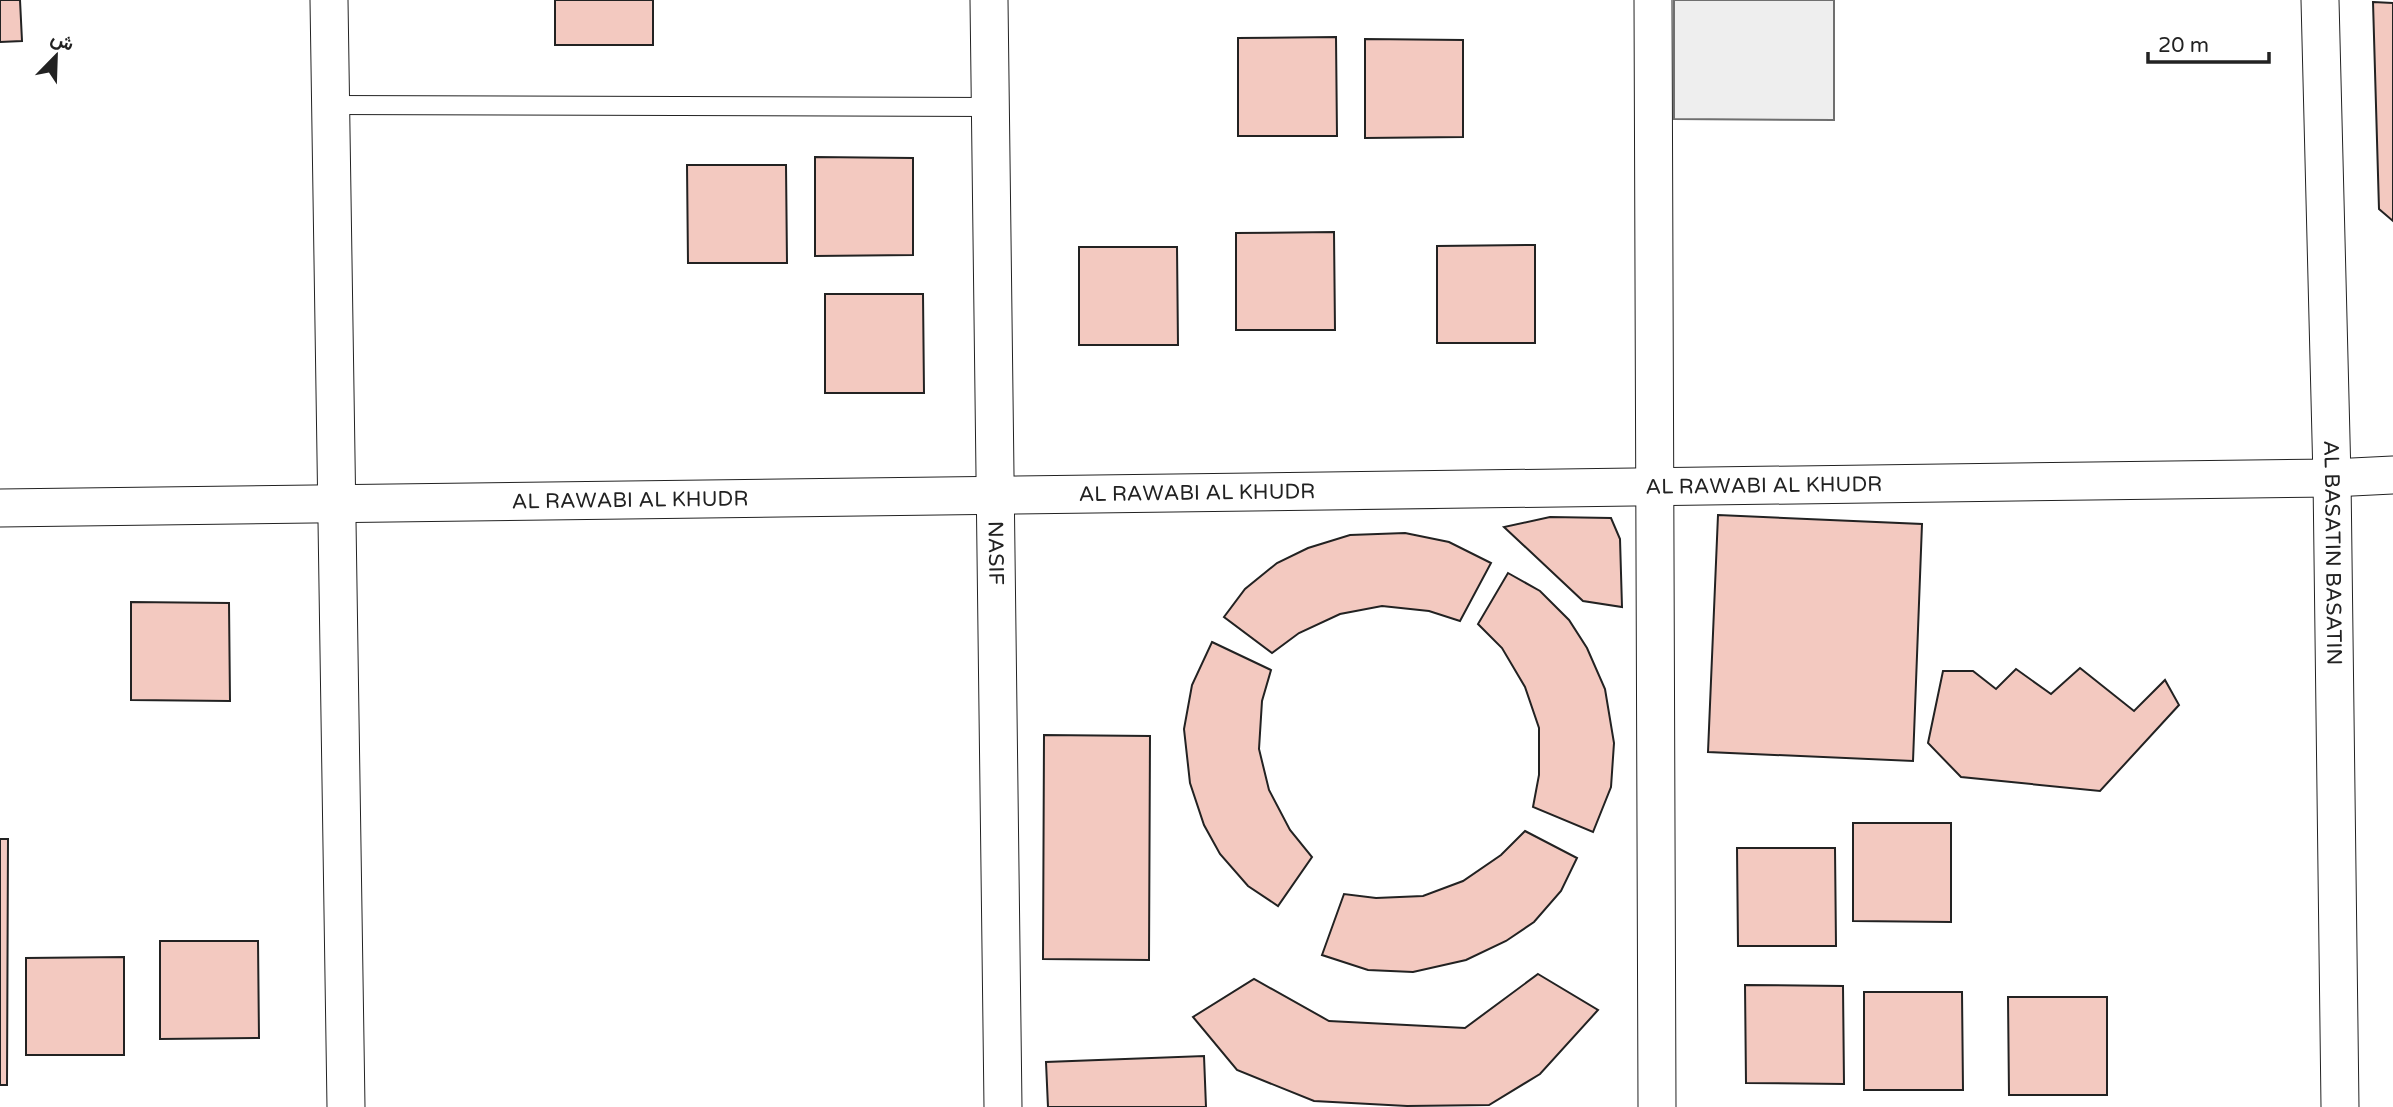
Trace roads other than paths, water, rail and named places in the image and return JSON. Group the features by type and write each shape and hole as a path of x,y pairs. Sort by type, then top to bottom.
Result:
{"street":[{"path":"329,0 346,1107"},
{"name":"NASIF","path":"989,0 1003,1107"},
{"path":"1653,0 1657,1107"},
{"name":"AL BASATIN BASATIN","path":"2320,0 2332,478 2340,1107"},
{"name":"AL RAWABI AL KHUDR","path":"0,508 2332,478 2393,475"}],"lane":[{"path":"331,105 990,107"}]}
